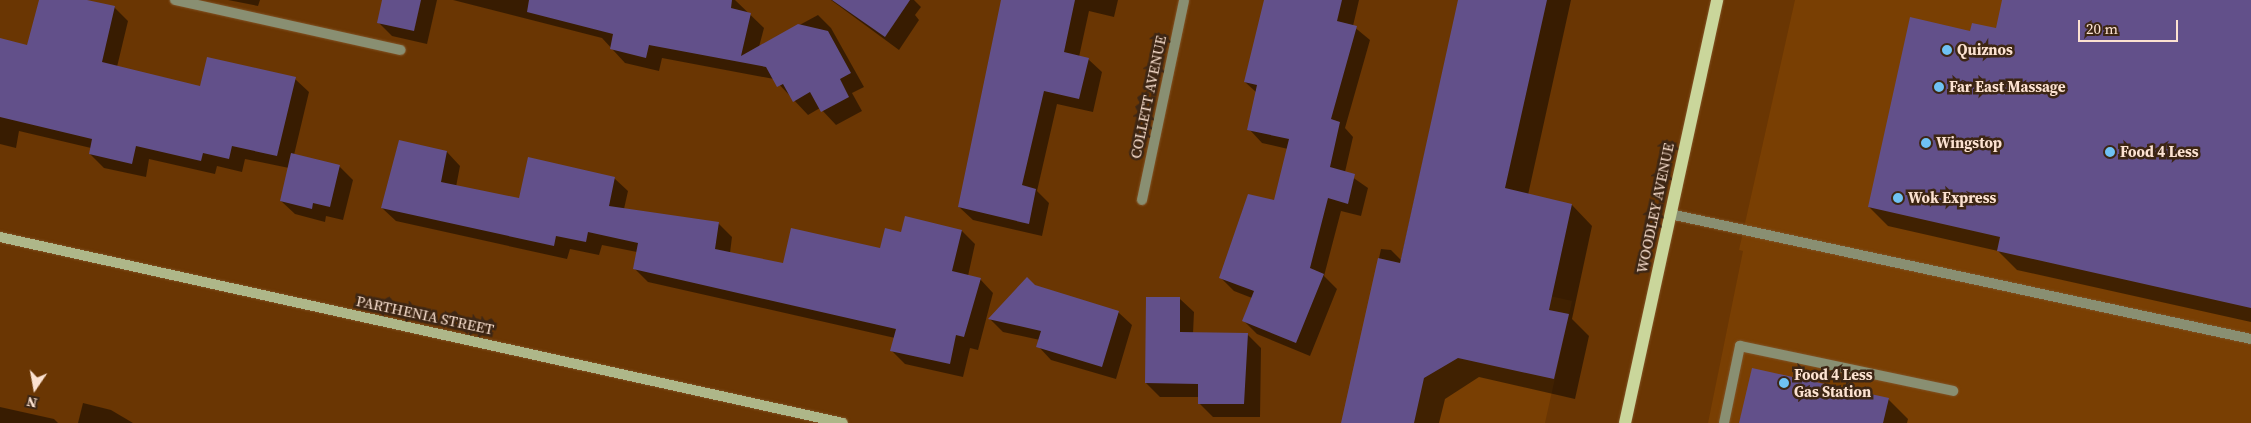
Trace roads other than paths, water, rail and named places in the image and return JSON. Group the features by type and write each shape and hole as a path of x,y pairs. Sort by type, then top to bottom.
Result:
{"main road":[{"name":"WOODLEY AVENUE","path":"1625,423 1718,0"},
{"name":"PARTHENIA STREET","path":"0,237 843,423"}],"street":[{"path":"175,0 401,50"},
{"name":"COLLETT AVENUE","path":"1142,200 1184,0"},
{"path":"1670,214 2251,339"},
{"path":"1724,423 1740,346 1953,391"}],"place":[{"name":"Quiznos","path":"1947,50"},
{"name":"Far East Massage","path":"1939,87"},
{"name":"Wingstop","path":"1926,143"},
{"name":"Food 4 Less","path":"2110,152"},
{"name":"Wok Express","path":"1898,198"},
{"name":"Food 4 Less Gas Station","path":"1784,383"}]}
